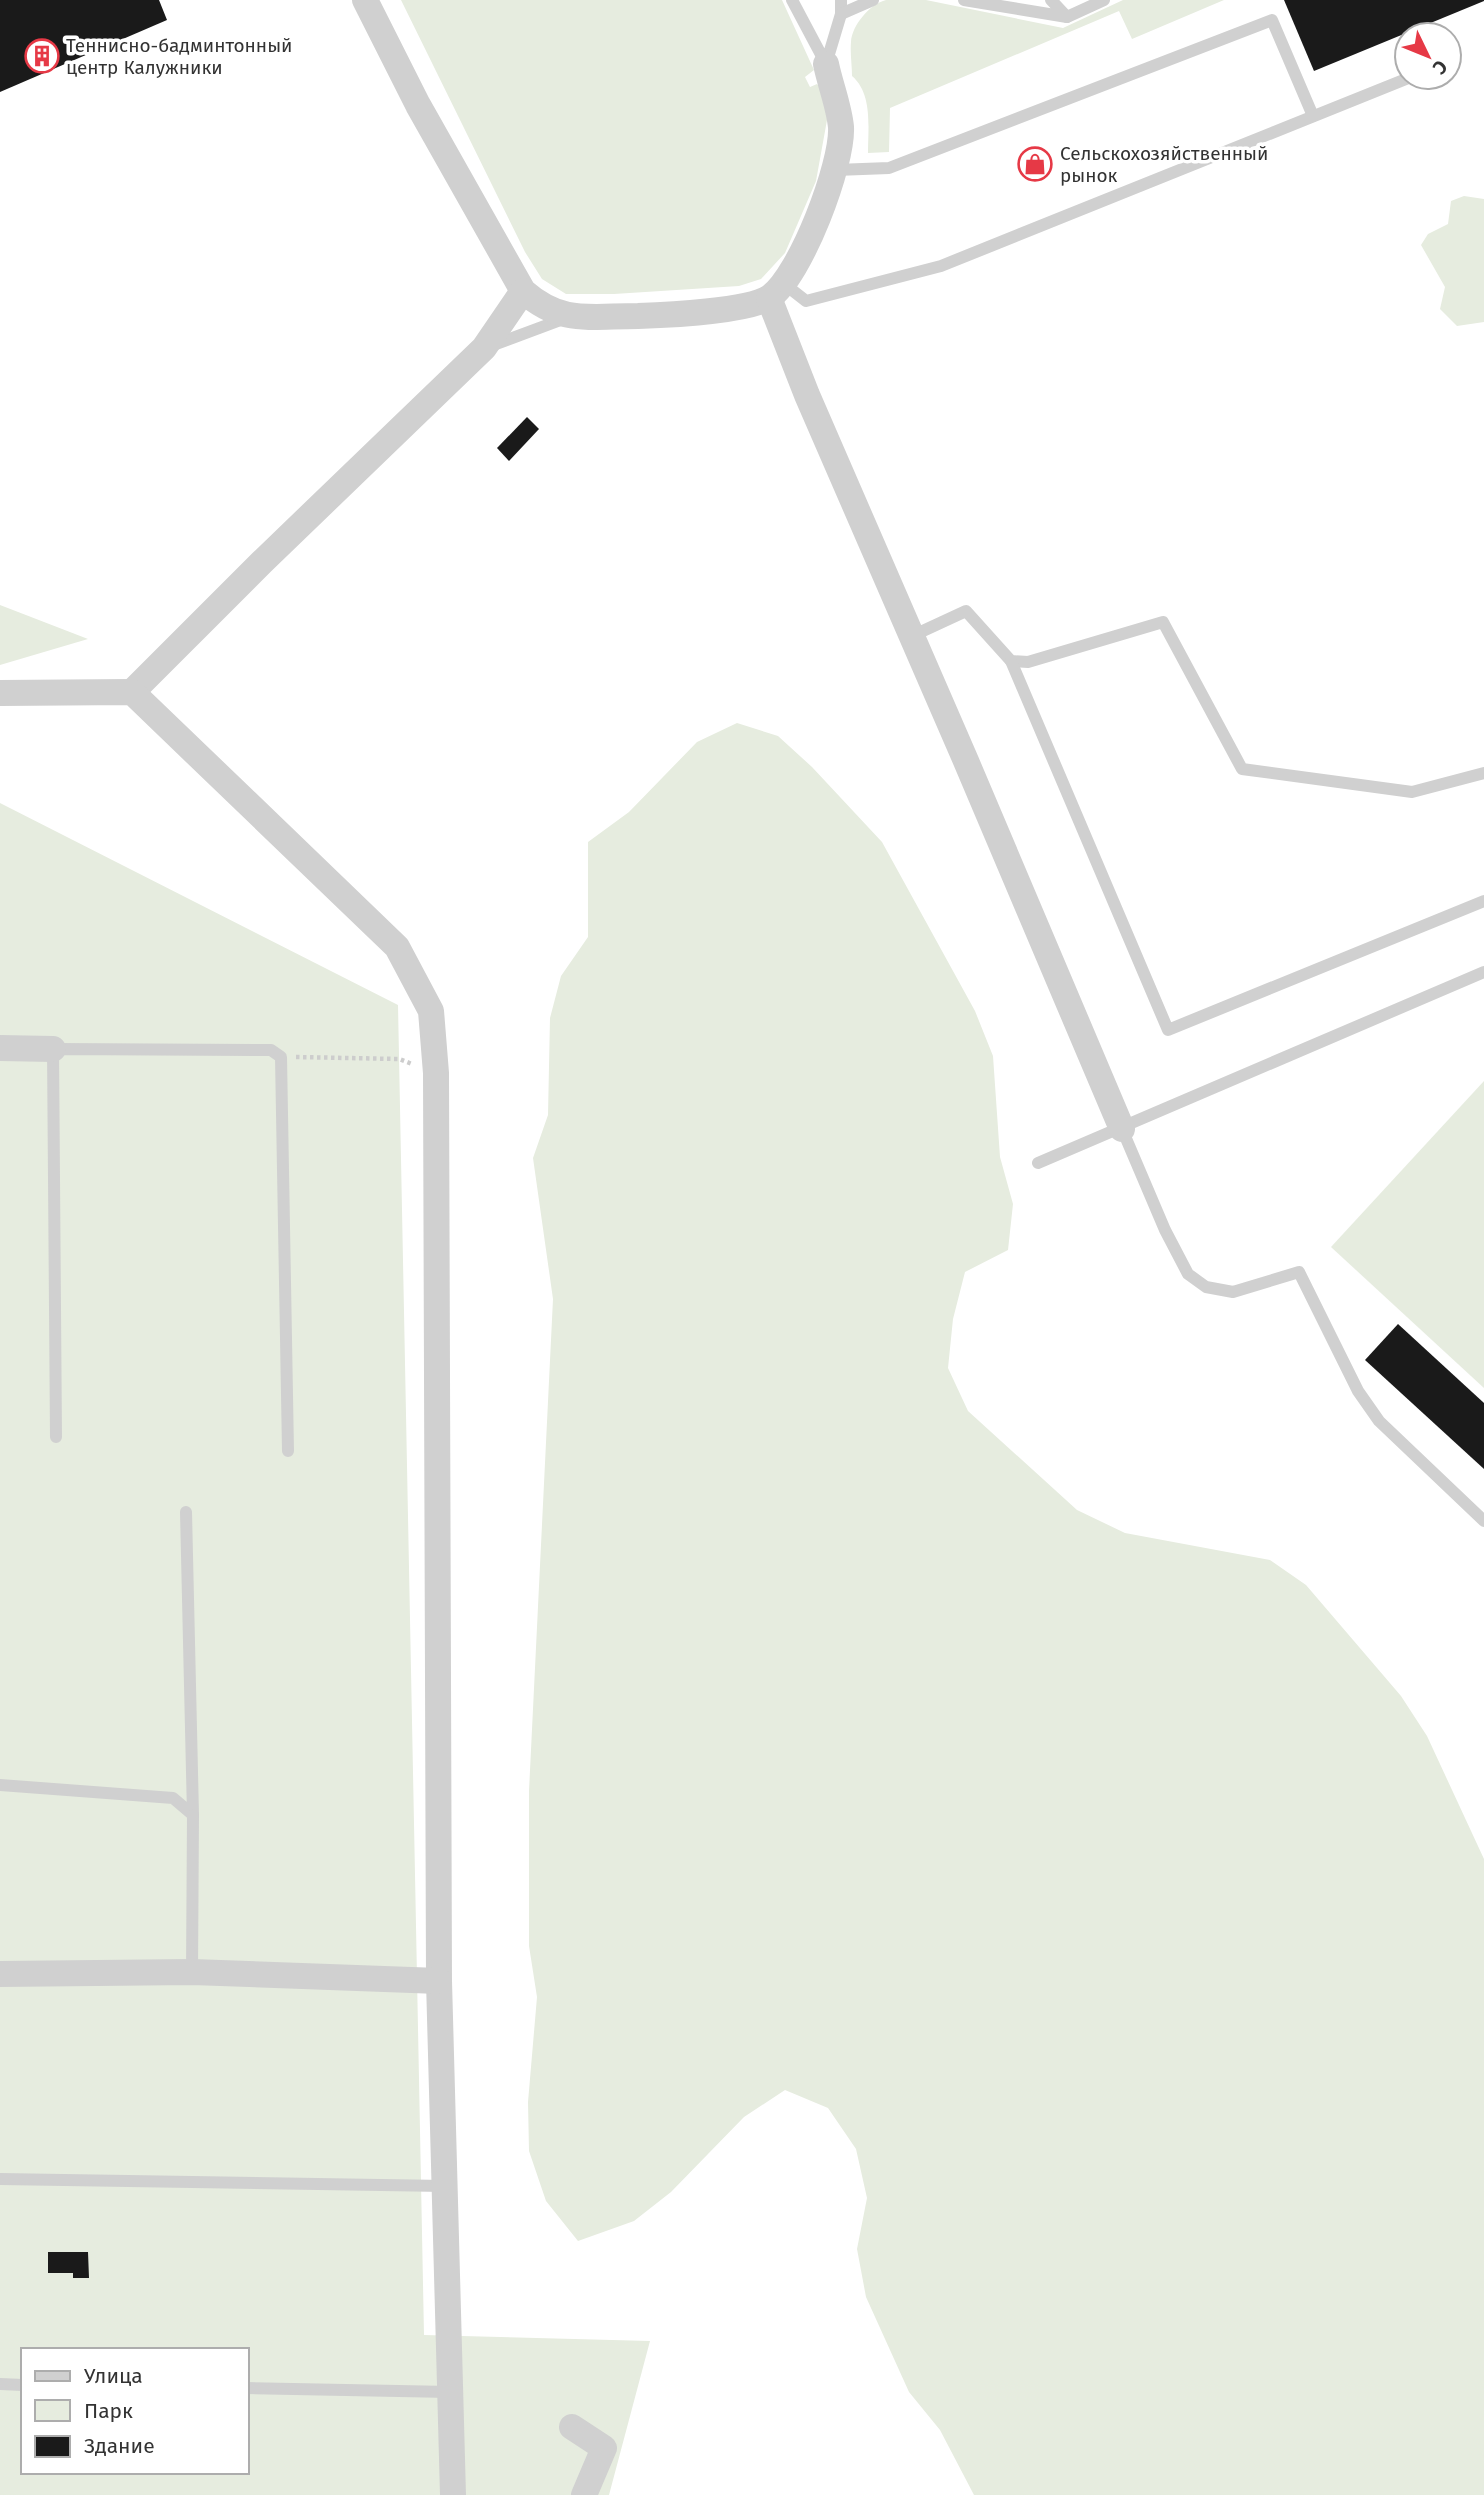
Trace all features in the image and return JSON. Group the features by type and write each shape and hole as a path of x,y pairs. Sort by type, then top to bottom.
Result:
{"street":[{"path":"365,0 418,105 523,290 540,306 568,317 651,315 738,306 776,291 804,247 836,170 841,127 826,64"},
{"path":"132,692 262,562 484,348 523,290"},
{"path":"776,291 807,395 1122,1129"},
{"path":"0,693 132,692 397,947 431,1012 436,1073 439,1981 453,2495"},
{"path":"0,1048 53,1048"},
{"path":"0,1974 192,1972 439,1981"},
{"path":"572,2427 604,2448 584,2495"}],"lane":[{"path":"792,0 826,64"},
{"path":"826,64 841,14 841,0"},
{"path":"841,14 873,0"},
{"path":"964,0 1067,17 1104,0"},
{"path":"1051,0 1067,17"},
{"path":"836,170 888,168 1272,20 1313,116"},
{"path":"776,291 806,301 941,266 1393,84"},
{"path":"484,348 568,317"},
{"path":"912,636 966,611 1011,661 1168,1030 1484,901"},
{"path":"1011,661 1028,662 1164,622 1242,769 1412,792 1484,773"},
{"path":"1038,1163 1484,972"},
{"path":"56,1437 53,1048 271,1050 281,1057 288,1451"},
{"path":"1122,1129 1164,1230 1188,1274 1206,1287 1233,1292 1299,1272 1359,1391 1379,1421 1484,1521"},
{"path":"186,1512 193,1815 192,1972"},
{"path":"0,1785 173,1798 193,1815"},
{"path":"0,2179 445,2186"},
{"path":"0,2384 21,2385"},
{"path":"248,2388 451,2392"}],"path":[{"path":"281,1057 399,1059 436,1073"}],"green space":[{"path":"401,0 782,0 814,70 805,77 810,87 817,84 826,95 829,109 816,181 785,253 761,279 739,286 614,294 566,294 542,279 525,252"},
{"path":"886,0 926,0 1063,28 1123,0 1224,0 1132,39 1119,11 890,108 889,152 868,153 868,112 859,83 852,76 851,42 863,16"},
{"path":"1464,196 1484,199 1484,322 1457,326 1440,309 1445,287 1421,245 1428,234 1448,224 1451,201"},
{"path":"0,605 88,639 0,665"},
{"path":"737,723 778,736 812,767 882,842 975,1011 993,1056 1000,1157 1013,1204 1008,1250 965,1272 953,1319 948,1368 968,1411 1077,1510 1125,1533 1270,1560 1306,1585 1401,1696 1427,1736 1484,1859 1484,2495 974,2495 940,2430 909,2392 866,2297 857,2249 867,2198 856,2149 828,2108 785,2090 744,2117 671,2192 634,2221 578,2241 546,2201 529,2151 528,2102 537,1997 529,1946 529,1791 553,1299 533,1158 548,1115 550,1018 561,976 588,937 588,842 629,812 697,742"},
{"path":"0,803 398,1005 424,2335 650,2341 609,2495 0,2495"},
{"path":"1484,1081 1484,1388 1331,1247"}],"building":[{"name":"Теннисно-бадминтонный центр Калужники","path":"0,0 159,0 167,20 0,92"},
{"path":"1284,0 1484,0 1435,21 1393,21 1393,38 1314,71"},
{"path":"527,417 539,429 509,461 497,448"},
{"path":"1398,1324 1484,1403 1484,1469 1365,1360"},
{"path":"48,2252 88,2252 89,2278 73,2278 73,2273 48,2273"}],"place":[{"name":"Теннисно-бадминтонный центр Калужники","path":"42,56"},
{"name":"Сельскохозяйственный рынок","path":"1035,164"}]}
